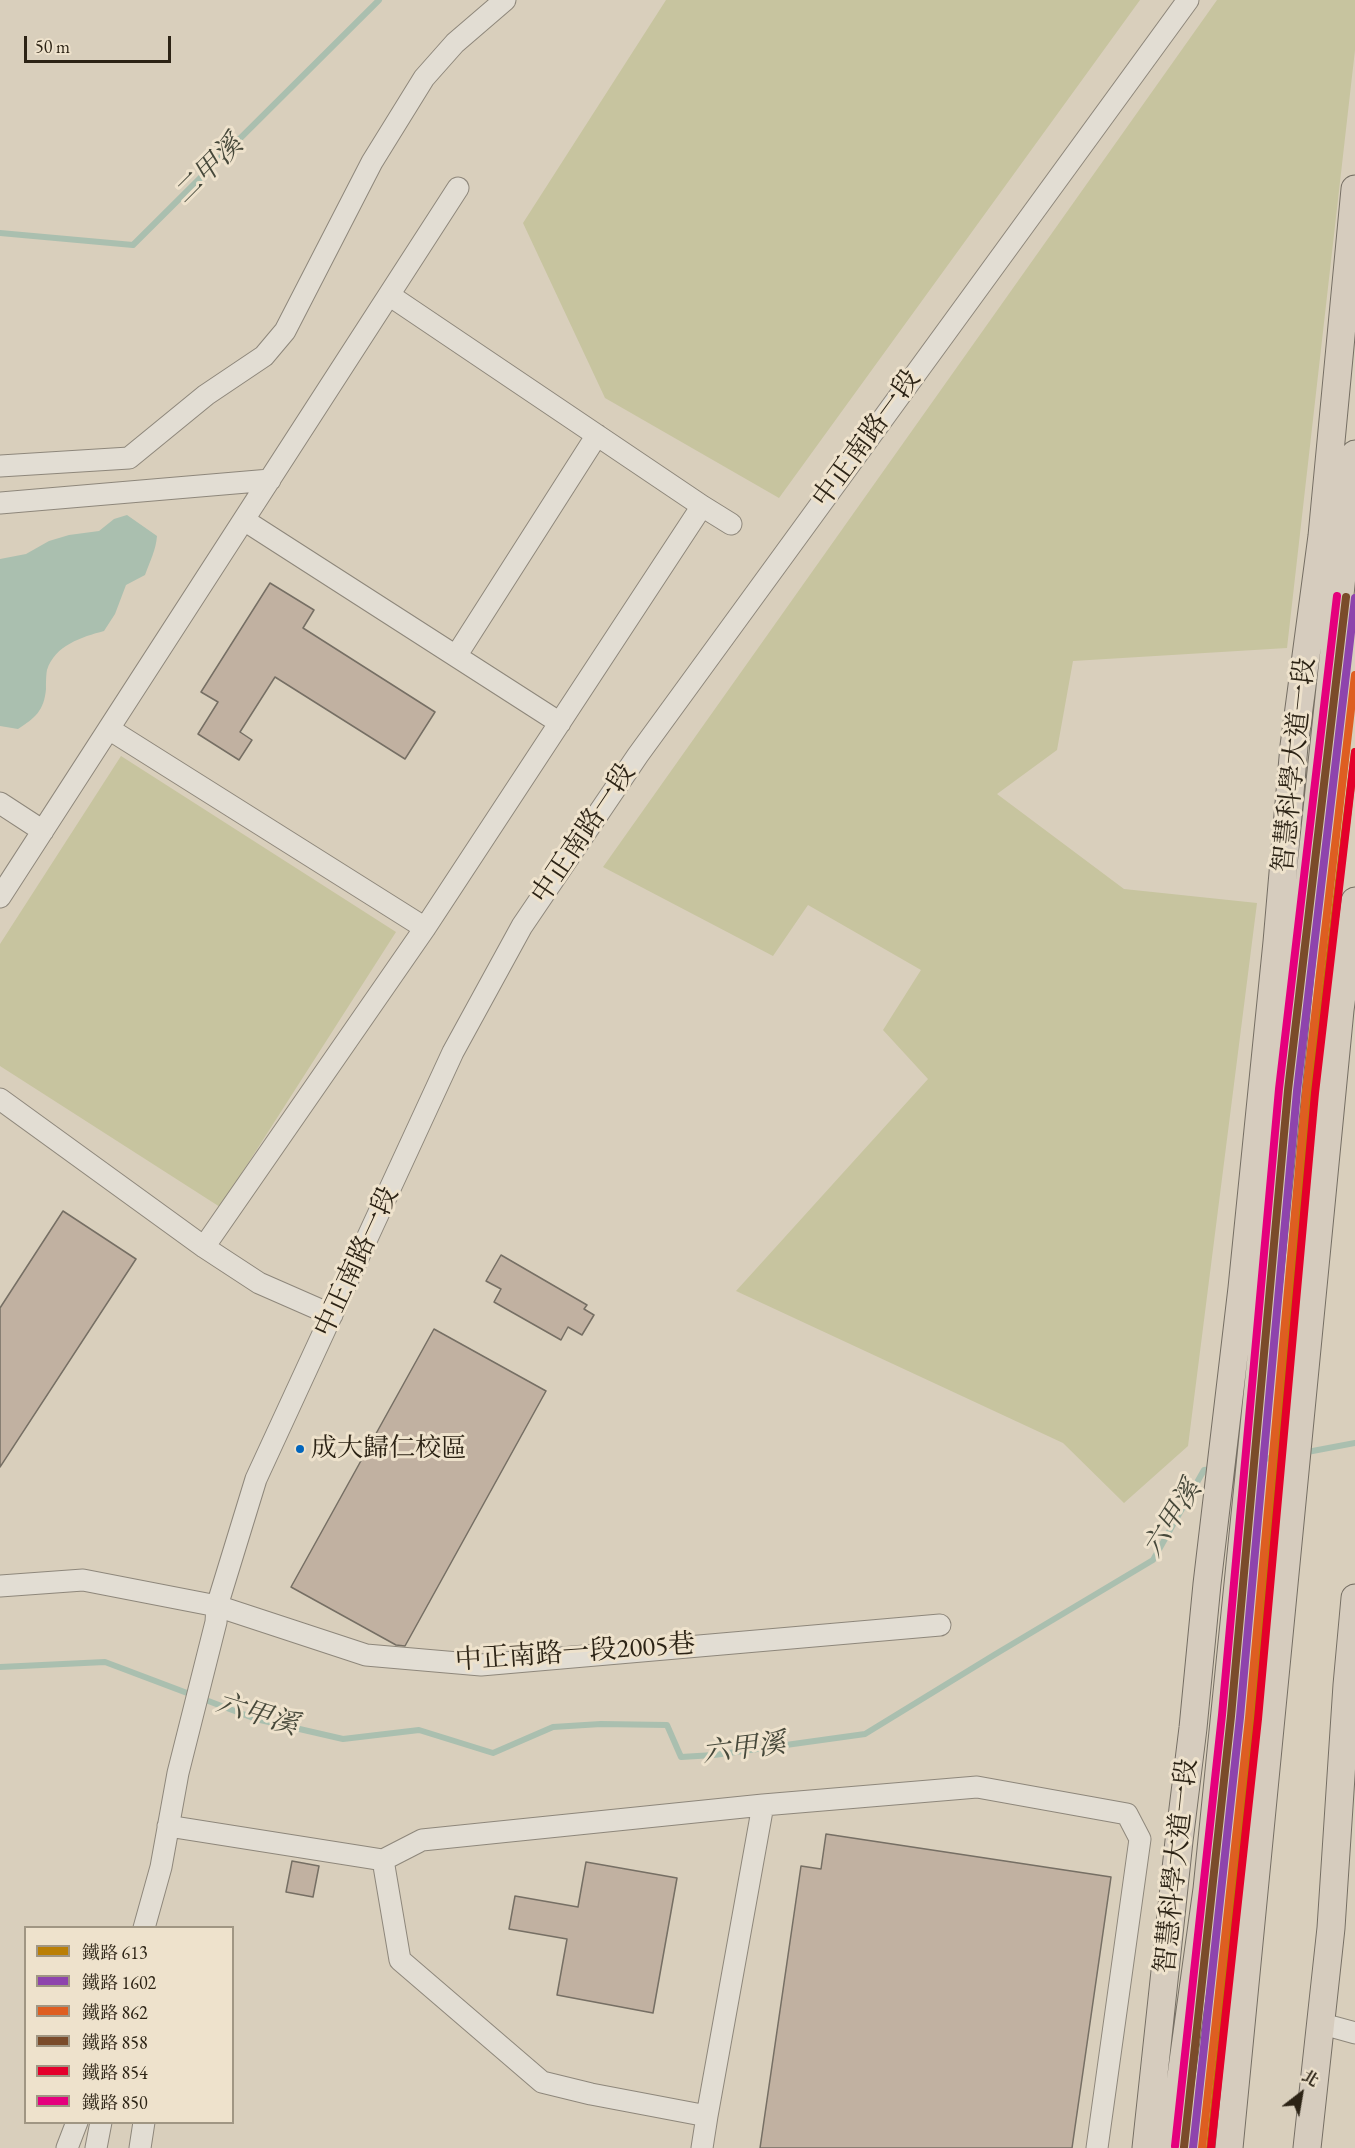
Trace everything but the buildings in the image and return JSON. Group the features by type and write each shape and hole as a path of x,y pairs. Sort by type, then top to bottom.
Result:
{"main road":[{"name":"智慧科學大道一段","path":"1146,2148 1207,1584 1228,1414 1277,942 1294,746 1327,485 1355,189"},
{"path":"1327,485 1355,399"},
{"name":"智慧科學大道一段","path":"1171,2148 1207,1889 1355,454"},
{"path":"1229,2148 1340,1010 1355,901"},
{"path":"1307,2148 1331,1928 1355,1598"},
{"path":"1193,1728 1207,1889"}],"street":[{"path":"0,466 129,458 206,396 264,356 285,331 372,162 423,78 455,43 505,0"},
{"name":"中正南路一段","path":"161,1867 178,1773 216,1614 256,1479 453,1052 522,926 638,756 1188,0"},
{"path":"0,897 458,188"},
{"path":"389,295 730,524"},
{"path":"456,656 597,435"},
{"path":"0,503 270,480"},
{"path":"204,1247 425,928 702,506"},
{"path":"244,520 560,723"},
{"path":"109,729 425,928"},
{"path":"0,803 43,831"},
{"path":"0,1099 204,1247 259,1283 332,1315"},
{"name":"中正南路一段2005巷","path":"0,1586 83,1580 366,1655 481,1665 940,1624"},
{"path":"168,1826 383,1860 422,1840 763,1805 977,1787 1127,1814 1140,1839 1097,2148"},
{"path":"702,2148 763,1805"},
{"path":"383,1860 400,1960 542,2082 591,2094 707,2116"},
{"path":"145,1926 161,1867"},
{"path":"161,1867 161,1926"},
{"path":"1319,2023 1355,2033"},
{"path":"68,2148 76,2124"},
{"path":"96,2148 101,2124"},
{"path":"140,2148 144,2124"}],"shaded area":[{"path":"666,0 1140,0 779,498 605,398 523,223"},
{"path":"1217,0 1355,0 1355,50 1287,648 1073,661 1057,750 997,794 1124,889 1257,903 1188,1446 1124,1503 1063,1443 736,1291 928,1079 883,1030 921,970 808,905 773,956 603,867"},
{"path":"127,515 157,536 145,575 126,585 115,614 104,631 78,639 56,654 47,670 43,703 34,717 18,729 0,726 0,559 26,554 49,541 69,535 99,531 114,519"},
{"path":"121,756 396,932 220,1207 0,1066 0,944"}],"waterway":[{"name":"二甲溪","path":"0,233 133,245 379,0"},
{"name":"六甲溪","path":"1302,1453 1355,1443"},
{"name":"六甲溪","path":"1258,1460 1289,1455"},
{"name":"六甲溪","path":"0,1667 105,1662 256,1719 343,1739 419,1730 493,1753 553,1727 601,1724 667,1725 681,1757 714,1755 865,1734 1153,1560 1204,1470 1213,1469"}],"rail line":[{"name":"850","path":"1175,2146 1222,1715 1279,1089 1337,596"},
{"name":"858","path":"1184,2147 1231,1716 1288,1090 1346,597"},
{"name":"1602","path":"1193,2148 1240,1717 1297,1091 1355,598"},
{"name":"862","path":"1202,2148 1249,1718 1306,1092 1355,675"},
{"name":"613","path":"1210,2148 1255,1716 1313,1090 1355,752"},
{"name":"854","path":"1211,2148 1258,1719 1315,1093 1355,752"}],"place":[{"name":"成大歸仁校區","path":"300,1449"}]}
